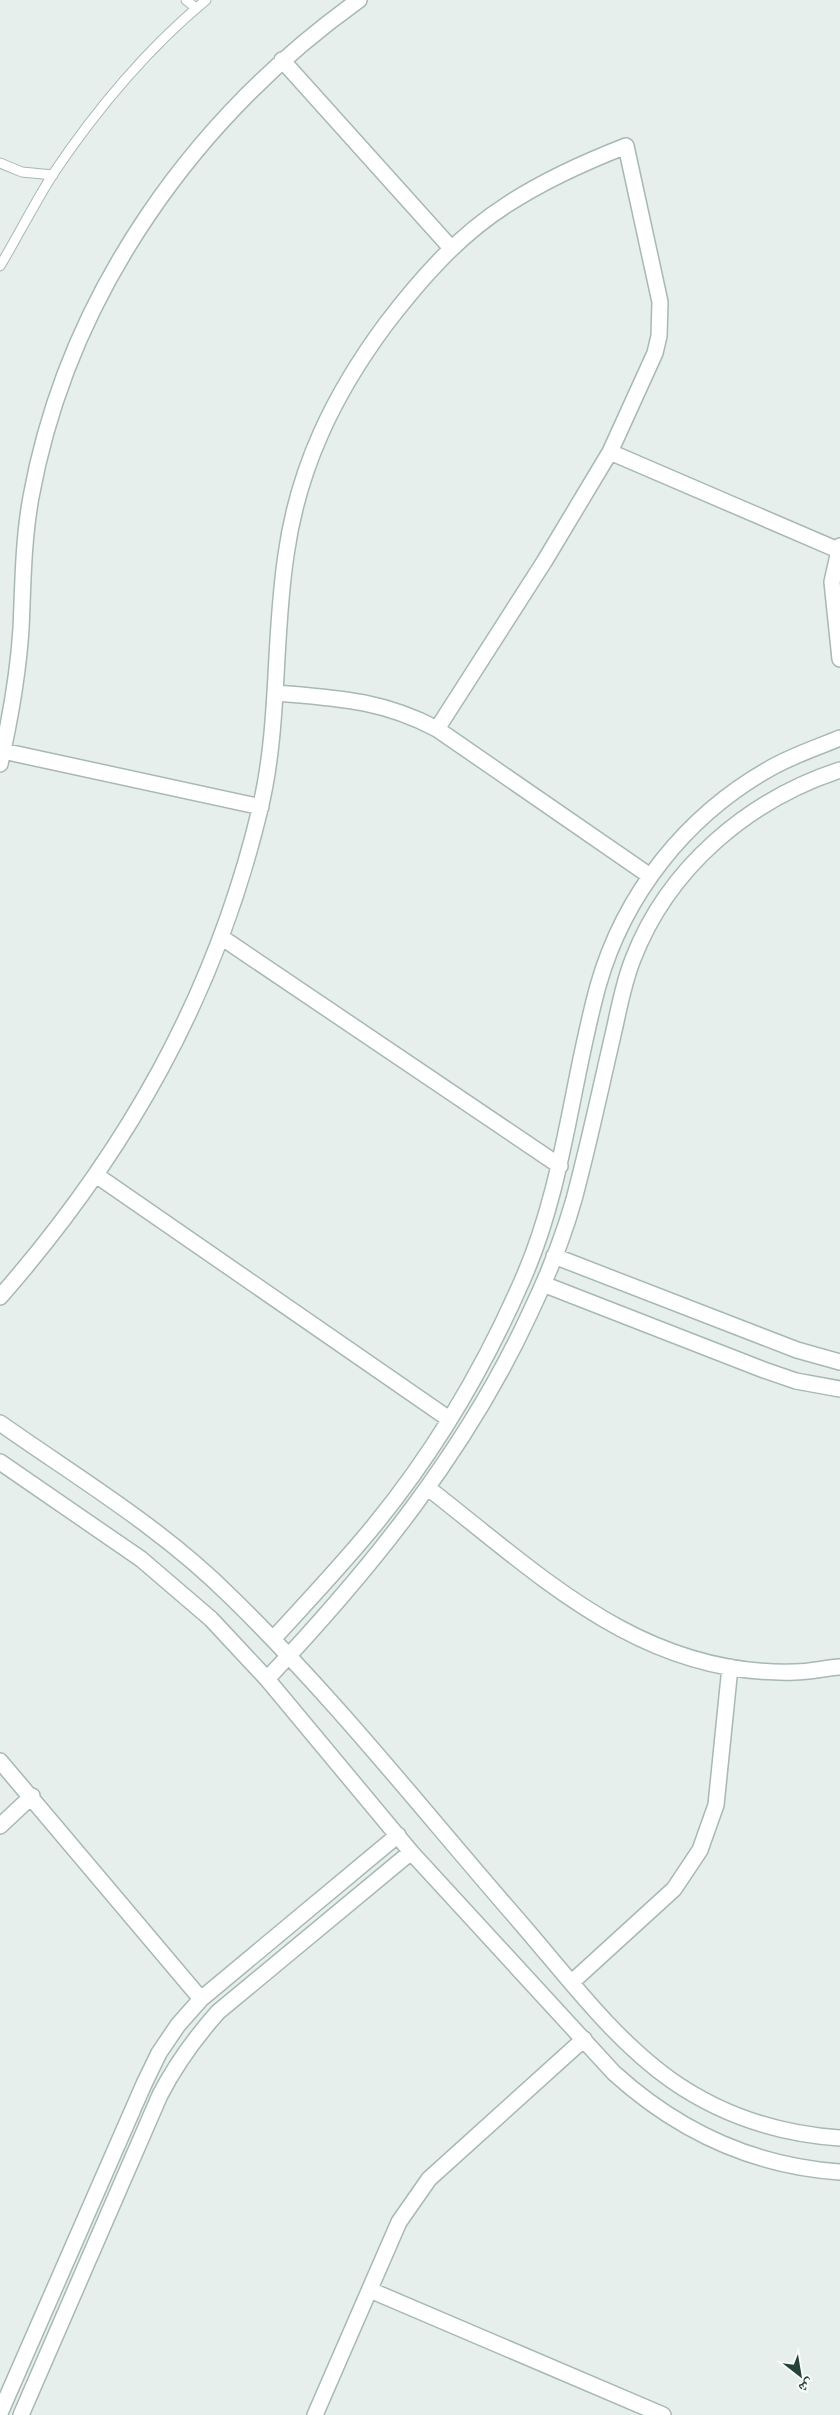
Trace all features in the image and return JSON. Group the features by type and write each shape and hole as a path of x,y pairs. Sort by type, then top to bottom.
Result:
{"street":[{"path":"261,806 2,758 16,672 25,549 31,497 54,410 78,344 122,257 152,208 233,107 282,60 360,0"},
{"path":"282,60 451,248"},
{"path":"0,1297 57,1229 96,1175 143,1104 165,1063 221,937 237,890 261,806 277,693 280,611 290,528 298,496 316,443 332,406 366,352 405,298 451,248 499,210 537,187 626,146 657,286 661,320 659,336 650,369 610,452 544,562 437,728"},
{"path":"610,452 839,548 832,582 840,659"},
{"path":"277,693 339,698 377,704 414,717 437,728 650,876"},
{"path":"273,1639 374,1525 413,1473 449,1419 489,1351 522,1281 560,1166 598,986 608,956 631,904 650,876 683,836 739,788 770,768 840,738"},
{"path":"267,1678 389,1538 428,1488 484,1402 507,1359 543,1284 566,1225 580,1178 622,990 645,931 680,877 725,832 777,797 819,776 840,770"},
{"path":"221,937 560,1166"},
{"path":"96,1175 449,1419"},
{"path":"554,1256 797,1350 840,1362"},
{"path":"543,1284 764,1370 796,1381 840,1388"},
{"path":"0,1423 156,1532 229,1594 289,1655 572,1982 633,2048 665,2075 693,2094 731,2113 762,2124 795,2132 840,2138"},
{"path":"0,1462 141,1559 211,1619 267,1678 412,1852 614,2073 635,2092 672,2119 705,2137 756,2158 811,2169 840,2172"},
{"path":"428,1488 583,1608 610,1624 667,1651 730,1668 796,1672 840,1666"},
{"path":"572,1982 674,1889 700,1850 710,1828 716,1805 730,1668"},
{"path":"0,1761 32,1796 201,1999"},
{"path":"0,1826 32,1796"},
{"path":"0,2412 144,2084 159,2054 178,2025 201,1999 398,1835"},
{"path":"21,2415 160,2095 176,2065 195,2037 218,2012 412,1852"},
{"path":"315,2415 399,2222 429,2179 584,2038"},
{"path":"370,2290 664,2415"}],"lane":[{"path":"186,0 196,8"},
{"path":"0,266 53,175 111,96 147,57 206,0"},
{"path":"0,163 22,172 53,175"}]}
